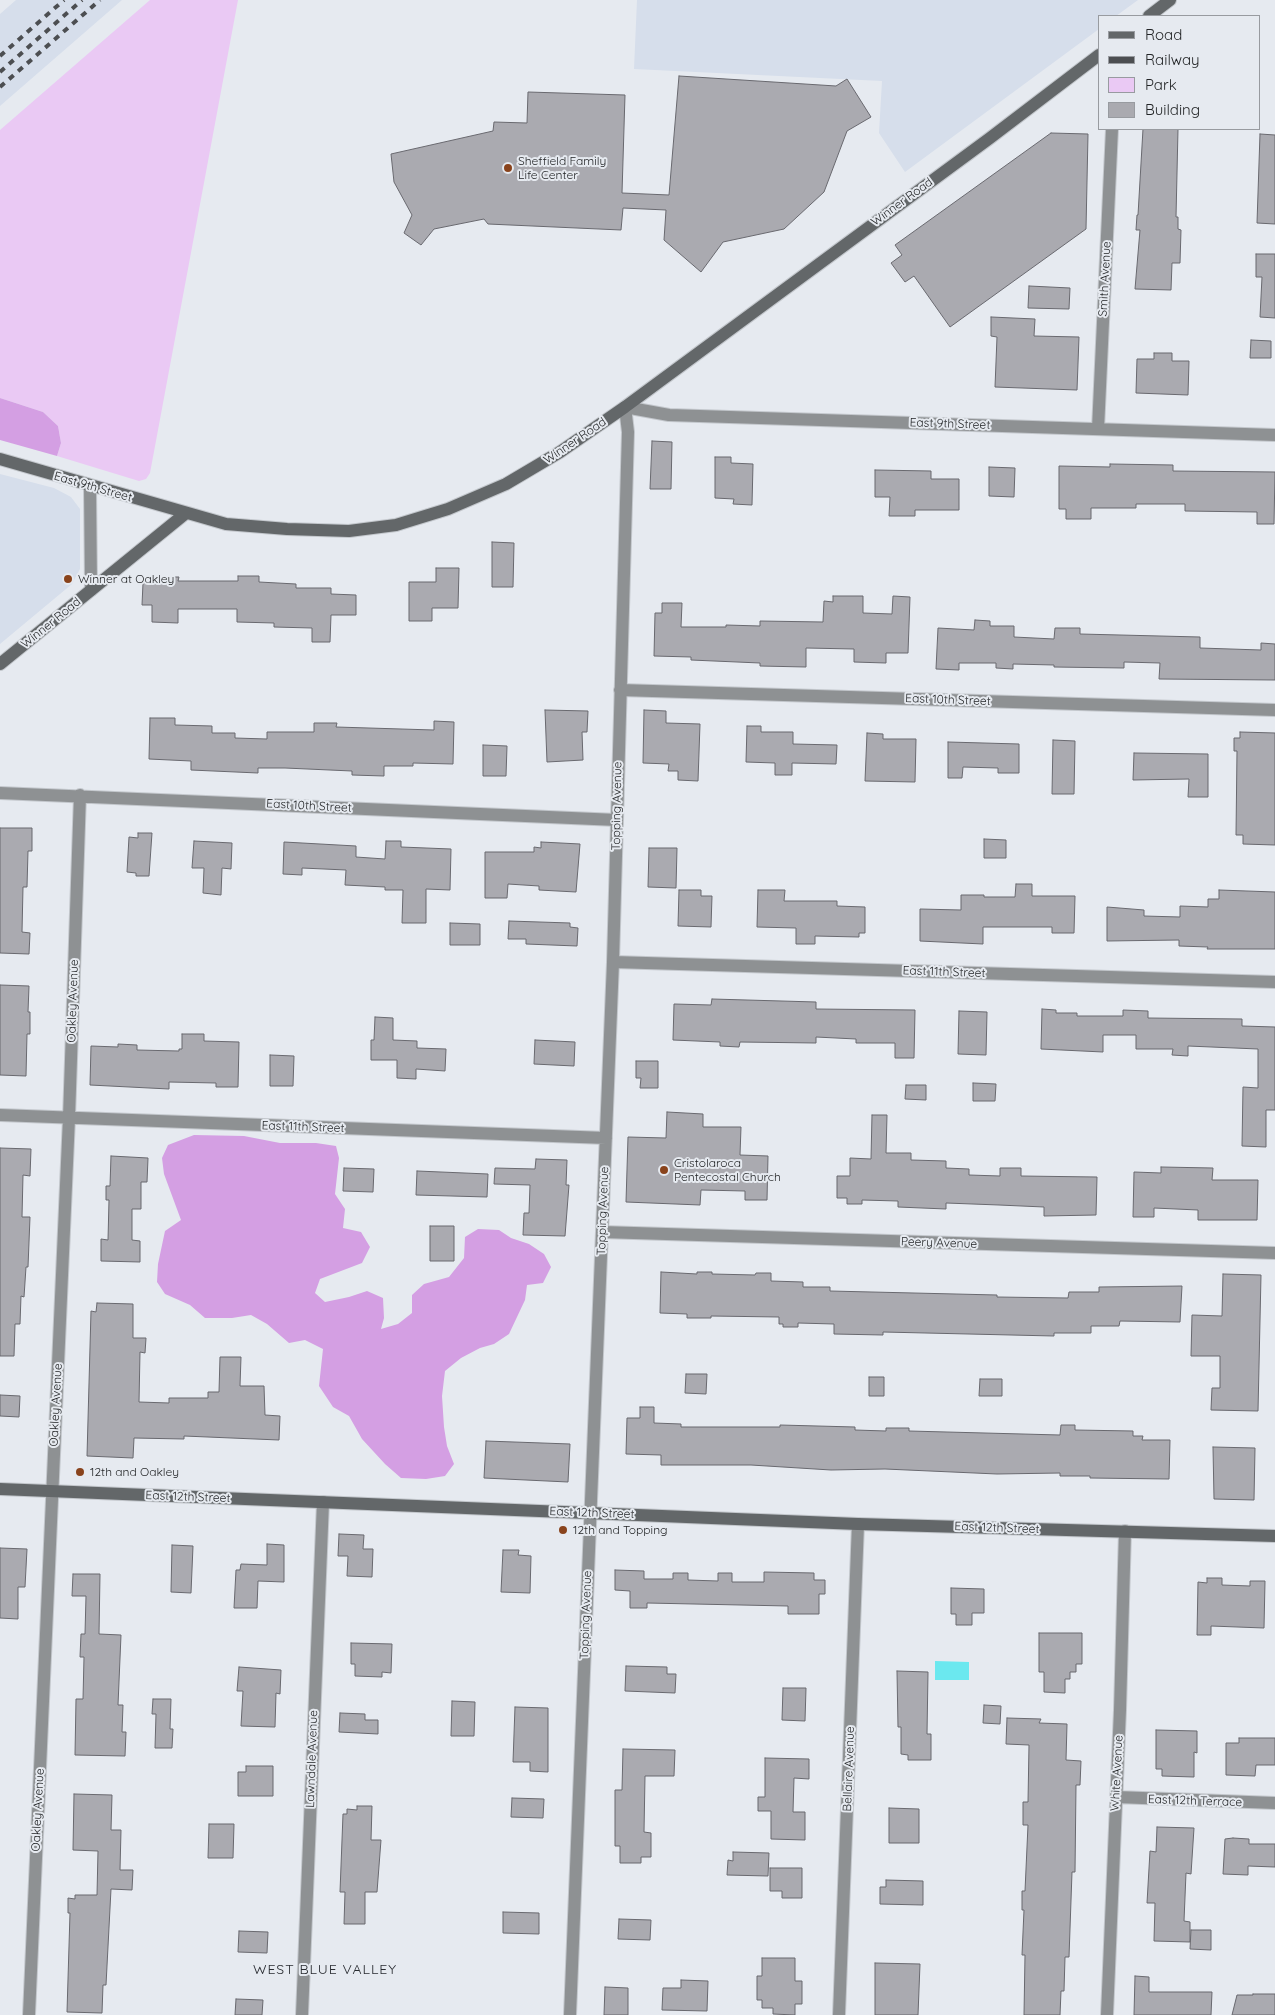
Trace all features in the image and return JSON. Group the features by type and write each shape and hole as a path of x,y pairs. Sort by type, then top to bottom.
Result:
{"street":[{"path":"1150,15 1170,0"},
{"name":"Winner Road","path":"0,664 186,513 226,524 287,529 349,531 396,525 448,509 506,484 560,452 625,406 990,138 1098,56"},
{"name":"Smith Avenue","path":"1098,429 1112,130"},
{"name":"East 9th Street","path":"625,406 669,415 1275,435"},
{"name":"Topping Avenue","path":"570,2015 613,962 628,432 625,406"},
{"name":"East 9th Street","path":"0,459 186,513"},
{"path":"90,486 91,590"},
{"name":"East 10th Street","path":"620,690 1275,710"},
{"name":"East 10th Street","path":"0,793 617,820"},
{"name":"Oakley Avenue","path":"29,2015 69,1118 80,795"},
{"name":"East 11th Street","path":"613,962 1275,982"},
{"name":"East 11th Street","path":"0,1115 606,1138"},
{"name":"Peery Avenue","path":"602,1232 1275,1253"},
{"name":"East 12th Street","path":"0,1489 858,1524 1275,1536"},
{"name":"Lawndale Avenue","path":"302,2015 322,1502"},
{"name":"Bellaire Avenue","path":"839,2015 858,1524"},
{"name":"White Avenue","path":"1107,2015 1125,1532"},
{"name":"East 12th Terrace","path":"1116,1798 1275,1804"}],"shaded area":[{"path":"16,0 122,0 0,106 0,14"},
{"path":"637,0 1138,0 1117,15 1098,15 1098,30 905,172 879,133 882,81 634,69"},
{"path":"0,398 43,412 58,426 61,443 57,456 0,440"},
{"path":"0,474 54,488 71,497 80,509 80,569 72,584 0,644"},
{"path":"194,1135 244,1136 280,1143 316,1143 336,1146 339,1158 335,1194 345,1209 343,1228 361,1232 370,1247 362,1263 320,1279 315,1293 325,1302 367,1291 383,1298 384,1318 381,1329 398,1324 412,1313 412,1295 424,1284 449,1277 464,1258 465,1237 478,1229 499,1230 511,1238 529,1244 544,1254 551,1267 543,1283 527,1285 525,1300 509,1334 494,1344 480,1348 461,1358 445,1371 442,1396 444,1427 447,1446 454,1464 445,1476 426,1479 401,1478 385,1464 362,1439 349,1416 333,1407 319,1386 323,1349 305,1340 289,1343 267,1324 251,1315 232,1318 205,1318 190,1305 165,1294 157,1282 158,1264 165,1231 181,1220 164,1174 162,1158 168,1145"}],"green space":[{"path":"150,0 238,0 150,473 146,479 139,481 57,456 61,443 58,426 43,412 0,398 0,130"}],"water":[{"path":"935,1661 969,1662 969,1680 935,1680"}],"building":[{"name":"Sheffield Family Life Center","path":"679,76 836,86 847,79 871,117 847,131 824,192 784,229 723,242 701,272 664,240 666,210 623,208 621,230 488,224 484,219 434,229 421,245 404,233 412,215 394,182 391,154 493,131 494,122 527,123 528,92 625,95 622,193 669,195"},
{"path":"1143,130 1178,130 1176,217 1178,217 1178,229 1181,230 1180,263 1172,263 1171,290 1135,289 1140,230 1136,230"},
{"path":"1051,133 1088,134 1086,229 950,327 914,276 905,282 891,263 902,255 895,245"},
{"path":"1260,134 1275,135 1275,224 1257,223"},
{"path":"1256,254 1275,254 1275,318 1260,317 1262,277 1256,277"},
{"path":"1029,286 1070,288 1069,309 1028,308"},
{"path":"991,317 1035,319 1034,336 1079,337 1077,390 995,387 997,337 991,336"},
{"path":"1251,340 1271,341 1271,358 1250,358"},
{"path":"1154,353 1172,353 1172,361 1189,361 1188,395 1136,393 1137,359 1154,359"},
{"path":"652,441 672,442 671,489 650,489"},
{"path":"715,457 731,457 731,463 753,464 752,505 733,504 734,499 715,498"},
{"path":"1110,464 1173,465 1173,471 1275,472 1274,524 1257,524 1257,512 1185,511 1185,504 1136,504 1136,508 1091,508 1091,519 1066,519 1066,509 1059,509 1059,466 1110,467"},
{"path":"989,467 1015,468 1014,497 989,496"},
{"path":"875,470 931,471 931,479 959,479 959,510 915,510 915,516 889,516 890,497 875,497"},
{"path":"492,542 514,543 513,587 492,587"},
{"path":"436,568 459,568 458,608 432,608 432,621 409,621 409,582 436,582"},
{"path":"238,576 259,576 259,582 296,584 296,588 331,588 331,594 356,595 356,615 331,615 330,642 312,642 312,628 274,627 274,623 237,622 237,609 178,609 178,623 152,622 152,605 142,605 143,583 155,583 155,577 179,577 178,581 238,581"},
{"path":"833,596 863,596 863,613 892,614 893,596 910,597 908,653 886,653 886,663 854,662 854,649 806,648 806,667 760,666 760,663 691,660 691,657 654,656 655,613 662,613 662,603 682,603 681,627 760,626 760,621 823,622 824,601 833,602"},
{"path":"975,620 990,621 990,626 1014,626 1014,637 1054,639 1055,628 1080,628 1080,634 1200,637 1200,648 1261,650 1261,643 1275,644 1275,680 1159,679 1160,663 1124,662 1124,668 1054,667 1054,665 1013,664 1013,669 996,668 996,663 959,663 959,670 936,669 938,628 974,630"},
{"path":"545,710 588,711 587,732 582,732 583,760 547,762"},
{"path":"644,710 666,711 666,723 700,724 698,781 678,780 678,771 668,771 669,764 643,763"},
{"path":"150,718 175,718 175,725 212,726 212,733 235,733 235,738 267,739 267,732 314,732 314,723 337,723 336,727 434,730 434,721 454,722 453,764 413,763 413,766 384,766 384,776 352,775 352,771 285,768 258,768 258,773 191,770 191,761 149,759"},
{"path":"747,726 761,726 761,732 793,732 793,744 837,745 836,764 792,763 792,775 775,775 775,763 746,762"},
{"path":"1240,732 1275,733 1275,845 1243,844 1243,835 1236,835 1237,751 1234,751 1234,738 1240,738"},
{"path":"867,733 883,734 883,739 916,739 915,782 865,781"},
{"path":"1053,740 1075,741 1074,794 1052,794"},
{"path":"948,742 1019,744 1019,773 998,773 998,768 963,767 962,778 948,778"},
{"path":"483,745 507,746 506,776 483,776"},
{"path":"1134,753 1208,754 1208,797 1188,797 1189,779 1133,780"},
{"path":"0,828 32,828 32,851 28,851 27,887 23,887 22,932 30,933 29,954 0,953"},
{"path":"138,833 152,833 149,876 136,876 136,873 127,872 129,837 138,838"},
{"path":"984,839 1006,840 1006,858 984,858"},
{"path":"194,841 232,843 231,869 222,868 221,895 203,893 204,868 192,868"},
{"path":"386,841 401,841 401,847 451,849 450,890 426,889 426,923 402,923 403,890 385,890 385,887 345,885 346,870 302,868 302,875 283,874 284,842 356,846 356,857 385,859"},
{"path":"541,842 580,844 576,892 539,890 539,886 508,884 507,898 485,898 485,852 534,852 534,847 541,848"},
{"path":"649,848 677,848 676,888 648,887"},
{"path":"1016,884 1032,884 1032,896 1075,896 1074,933 1052,933 1052,927 983,927 983,944 920,941 920,909 961,910 961,895 1015,897"},
{"path":"679,890 701,890 701,896 712,896 711,927 678,926"},
{"path":"758,890 785,890 784,901 837,901 837,906 865,907 865,933 859,933 859,937 815,936 815,944 796,944 796,928 757,927"},
{"path":"1219,890 1275,892 1275,949 1207,949 1208,947 1179,946 1179,940 1107,941 1107,907 1144,910 1144,916 1180,917 1180,906 1208,907 1208,899 1219,899"},
{"path":"509,921 570,923 570,927 578,928 577,946 526,944 526,939 508,939"},
{"path":"450,923 480,924 480,945 450,945"},
{"path":"0,985 29,986 28,1012 30,1012 30,1034 27,1034 26,1076 0,1075"},
{"path":"712,999 816,1002 816,1009 915,1010 914,1058 895,1058 895,1043 856,1043 856,1039 816,1037 816,1043 740,1042 739,1047 720,1046 720,1042 673,1040 674,1004 711,1005"},
{"path":"1042,1009 1056,1010 1056,1013 1077,1013 1077,1016 1123,1016 1123,1010 1148,1011 1148,1018 1242,1019 1242,1026 1275,1027 1275,1110 1266,1110 1266,1147 1242,1146 1243,1087 1258,1088 1258,1049 1188,1046 1188,1056 1172,1055 1173,1049 1136,1049 1136,1035 1103,1035 1103,1052 1041,1049"},
{"path":"959,1011 987,1012 986,1055 958,1054"},
{"path":"375,1017 393,1018 393,1040 417,1041 417,1048 446,1049 445,1071 416,1069 416,1079 397,1078 397,1060 371,1060 371,1040 374,1040"},
{"path":"182,1034 204,1034 204,1041 239,1042 238,1087 216,1087 216,1083 169,1082 169,1089 90,1085 91,1046 118,1047 118,1044 137,1045 137,1050 179,1051 179,1049 182,1049"},
{"path":"535,1040 575,1042 574,1066 534,1064"},
{"path":"270,1055 294,1056 293,1086 270,1086"},
{"path":"636,1061 658,1061 658,1088 640,1088 641,1078 636,1078"},
{"path":"973,1083 996,1084 995,1101 973,1101"},
{"path":"906,1085 926,1085 926,1100 905,1099"},
{"name":"Cristolaroca Pentecostal Church","path":"667,1112 703,1114 703,1127 741,1127 740,1155 768,1156 767,1200 745,1200 745,1191 701,1190 700,1205 626,1202 628,1137 666,1138"},
{"path":"872,1115 887,1115 886,1153 911,1153 911,1160 946,1161 946,1168 969,1169 969,1175 1000,1176 1000,1168 1021,1168 1021,1176 1097,1177 1096,1215 1044,1216 1044,1207 999,1205 946,1203 946,1209 898,1207 898,1201 862,1200 862,1204 847,1204 847,1198 837,1198 837,1176 850,1176 850,1158 871,1159"},
{"path":"0,1148 31,1149 30,1176 23,1175 22,1217 30,1217 28,1267 26,1267 24,1297 21,1296 20,1324 15,1324 14,1356 0,1356"},
{"path":"111,1156 148,1158 147,1182 141,1182 141,1209 132,1209 132,1240 140,1241 140,1262 101,1261 101,1239 108,1240 109,1200 106,1200 106,1186 110,1186"},
{"path":"536,1159 567,1160 566,1185 569,1185 565,1236 523,1235 524,1213 529,1213 530,1185 494,1184 495,1168 535,1169"},
{"path":"1161,1167 1213,1168 1212,1180 1258,1180 1257,1220 1198,1220 1198,1210 1154,1208 1154,1217 1133,1217 1134,1172 1161,1173"},
{"path":"344,1168 374,1169 373,1192 343,1191"},
{"path":"417,1171 488,1174 487,1197 416,1195"},
{"path":"430,1226 454,1226 454,1261 430,1261"},
{"path":"661,1272 697,1274 697,1272 712,1272 712,1274 755,1275 756,1273 771,1273 771,1281 803,1282 803,1287 830,1287 830,1291 997,1295 997,1297 1068,1298 1069,1292 1099,1292 1099,1287 1182,1286 1180,1322 1120,1321 1119,1326 1091,1326 1091,1333 1054,1333 1054,1336 883,1332 883,1335 834,1334 834,1324 798,1323 798,1327 783,1327 783,1324 779,1324 779,1317 711,1316 711,1318 687,1318 687,1314 660,1313"},
{"path":"1223,1274 1261,1275 1258,1411 1211,1410 1212,1388 1220,1388 1220,1356 1191,1356 1192,1315 1222,1316"},
{"path":"97,1303 133,1304 133,1338 146,1338 145,1353 140,1352 139,1402 169,1403 169,1398 208,1398 208,1392 219,1392 220,1357 241,1357 240,1386 264,1386 265,1415 280,1416 279,1440 184,1436 184,1439 134,1438 133,1458 87,1456 91,1311 96,1312"},
{"path":"686,1374 707,1374 706,1394 685,1393"},
{"path":"869,1377 884,1377 884,1396 869,1396"},
{"path":"980,1379 1002,1379 1002,1396 979,1396"},
{"path":"0,1395 20,1396 19,1417 0,1416"},
{"path":"640,1407 654,1407 654,1423 681,1424 681,1427 780,1427 780,1425 855,1427 855,1430 886,1431 886,1428 909,1428 909,1431 1060,1435 1061,1425 1075,1425 1075,1430 1133,1431 1133,1436 1143,1436 1142,1440 1170,1440 1169,1479 1090,1478 1090,1476 1060,1476 1060,1473 997,1474 885,1469 831,1470 751,1465 661,1465 661,1455 626,1454 627,1418 640,1418"},
{"path":"486,1441 570,1444 568,1482 484,1478"},
{"path":"1213,1447 1255,1448 1254,1500 1214,1499"},
{"path":"339,1534 364,1535 363,1549 373,1549 372,1577 347,1576 348,1556 338,1556"},
{"path":"267,1544 284,1545 284,1582 258,1581 257,1608 234,1608 236,1570 240,1570 241,1564 267,1565"},
{"path":"172,1545 193,1546 191,1593 171,1592"},
{"path":"0,1548 27,1549 25,1587 18,1587 18,1619 0,1618"},
{"path":"503,1550 519,1550 518,1555 531,1556 530,1593 501,1592"},
{"path":"615,1570 644,1571 644,1579 673,1579 673,1573 688,1573 688,1580 718,1581 718,1573 732,1573 732,1582 764,1582 764,1572 814,1573 814,1580 825,1580 825,1594 819,1594 819,1614 788,1614 788,1606 647,1603 647,1608 630,1608 630,1591 615,1590"},
{"path":"73,1574 100,1574 99,1634 121,1635 118,1705 123,1705 122,1732 126,1732 125,1756 75,1755 76,1699 83,1699 84,1657 80,1657 81,1634 85,1634 86,1596 72,1596"},
{"path":"1207,1578 1222,1578 1222,1585 1250,1586 1250,1581 1265,1581 1264,1628 1211,1626 1211,1635 1197,1635 1198,1582 1207,1583"},
{"path":"951,1588 984,1589 984,1613 972,1613 972,1625 956,1625 956,1614 951,1614"},
{"path":"1039,1633 1082,1633 1082,1664 1076,1664 1076,1672 1070,1672 1070,1679 1065,1679 1065,1693 1044,1692 1044,1672 1039,1672"},
{"path":"351,1643 392,1644 391,1673 382,1672 382,1677 355,1676 355,1664 351,1664"},
{"path":"626,1666 667,1667 667,1674 676,1674 675,1693 625,1691"},
{"path":"239,1667 281,1670 280,1694 276,1693 275,1727 241,1726 243,1691 237,1691"},
{"path":"897,1671 928,1672 927,1734 931,1734 931,1760 908,1760 908,1755 901,1754 901,1727 898,1727"},
{"path":"783,1688 806,1688 805,1721 782,1720"},
{"path":"153,1699 171,1699 170,1729 173,1729 172,1748 155,1748 156,1714 152,1714"},
{"path":"452,1701 475,1702 474,1736 451,1736"},
{"path":"984,1705 1001,1706 1000,1724 983,1723"},
{"path":"515,1707 548,1708 548,1772 530,1771 530,1762 513,1762"},
{"path":"340,1713 365,1714 365,1720 378,1720 378,1734 339,1732"},
{"path":"1007,1718 1041,1719 1039,1723 1067,1724 1066,1760 1081,1761 1080,1785 1076,1785 1075,1872 1072,1872 1069,1957 1065,1957 1064,1991 1061,1991 1060,2015 1024,2015 1025,1955 1022,1955 1024,1910 1022,1910 1022,1891 1025,1891 1028,1825 1023,1825 1023,1802 1028,1802 1029,1745 1006,1744"},
{"path":"1156,1730 1197,1731 1197,1753 1194,1752 1194,1777 1162,1776 1162,1769 1156,1769"},
{"path":"1239,1738 1275,1738 1275,1765 1256,1765 1255,1776 1226,1775 1226,1743 1239,1743"},
{"path":"623,1749 675,1750 674,1776 645,1776 644,1832 651,1833 651,1857 641,1857 641,1863 620,1863 620,1846 615,1846 615,1790 622,1790"},
{"path":"765,1758 809,1759 809,1779 794,1778 793,1812 805,1812 805,1840 771,1839 771,1811 758,1811 758,1797 765,1797"},
{"path":"246,1766 273,1766 273,1796 238,1796 238,1772 246,1772"},
{"path":"74,1794 112,1795 111,1830 121,1830 120,1870 133,1870 132,1890 111,1889 106,1985 103,1985 102,2013 67,2012 70,1913 68,1913 68,1898 75,1899 75,1895 97,1895 98,1851 73,1850"},
{"path":"512,1798 544,1799 543,1818 511,1817"},
{"path":"357,1806 372,1806 371,1840 381,1840 377,1892 365,1892 365,1924 344,1924 345,1892 340,1892 343,1814 347,1814 347,1809 357,1810"},
{"path":"889,1808 919,1809 919,1843 889,1843"},
{"path":"209,1824 234,1824 233,1858 208,1858"},
{"path":"1157,1827 1194,1828 1191,1874 1186,1873 1184,1921 1190,1922 1190,1942 1154,1941 1155,1903 1147,1903 1150,1851 1156,1852"},
{"path":"1225,1839 1249,1839 1249,1844 1275,1844 1275,1867 1248,1866 1248,1875 1223,1874"},
{"path":"733,1852 769,1853 768,1876 727,1875 728,1860 733,1861"},
{"path":"770,1868 802,1868 802,1898 782,1898 782,1891 770,1891"},
{"path":"886,1880 923,1881 923,1905 880,1904 880,1887 886,1887"},
{"path":"503,1912 539,1913 539,1934 503,1933"},
{"path":"619,1919 651,1920 650,1940 618,1939"},
{"path":"1191,1930 1211,1930 1211,1950 1190,1949"},
{"path":"239,1931 268,1932 267,1953 238,1952"},
{"path":"762,1958 795,1958 795,1981 802,1981 802,2004 795,2004 795,2015 773,2014 773,2008 762,2008 762,2000 757,2000 757,1976 762,1976"},
{"path":"875,1963 920,1964 918,2015 875,2015"},
{"path":"1135,1976 1149,1977 1149,1992 1212,1992 1211,2015 1134,2015"},
{"path":"681,1980 708,1981 707,2011 662,2010 663,1988 681,1988"},
{"path":"605,1987 628,1988 628,2015 604,2015"},
{"path":"1275,1994 1275,2015 1232,2015 1237,1995"},
{"path":"236,1999 263,2000 262,2015 235,2015"}],"railway":[{"path":"0,56 64,0"},
{"path":"0,72 82,0"},
{"path":"0,87 100,0"}],"place":[{"name":"Sheffield Family Life Center","path":"508,168"},
{"name":"Winner at Oakley","path":"68,579"},
{"name":"Cristolaroca Pentecostal Church","path":"664,1170"},
{"name":"12th and Oakley","path":"80,1472"},
{"name":"12th and Topping","path":"563,1530"}],"district":[{"name":"WEST BLUE VALLEY","path":"325,1970"}]}
